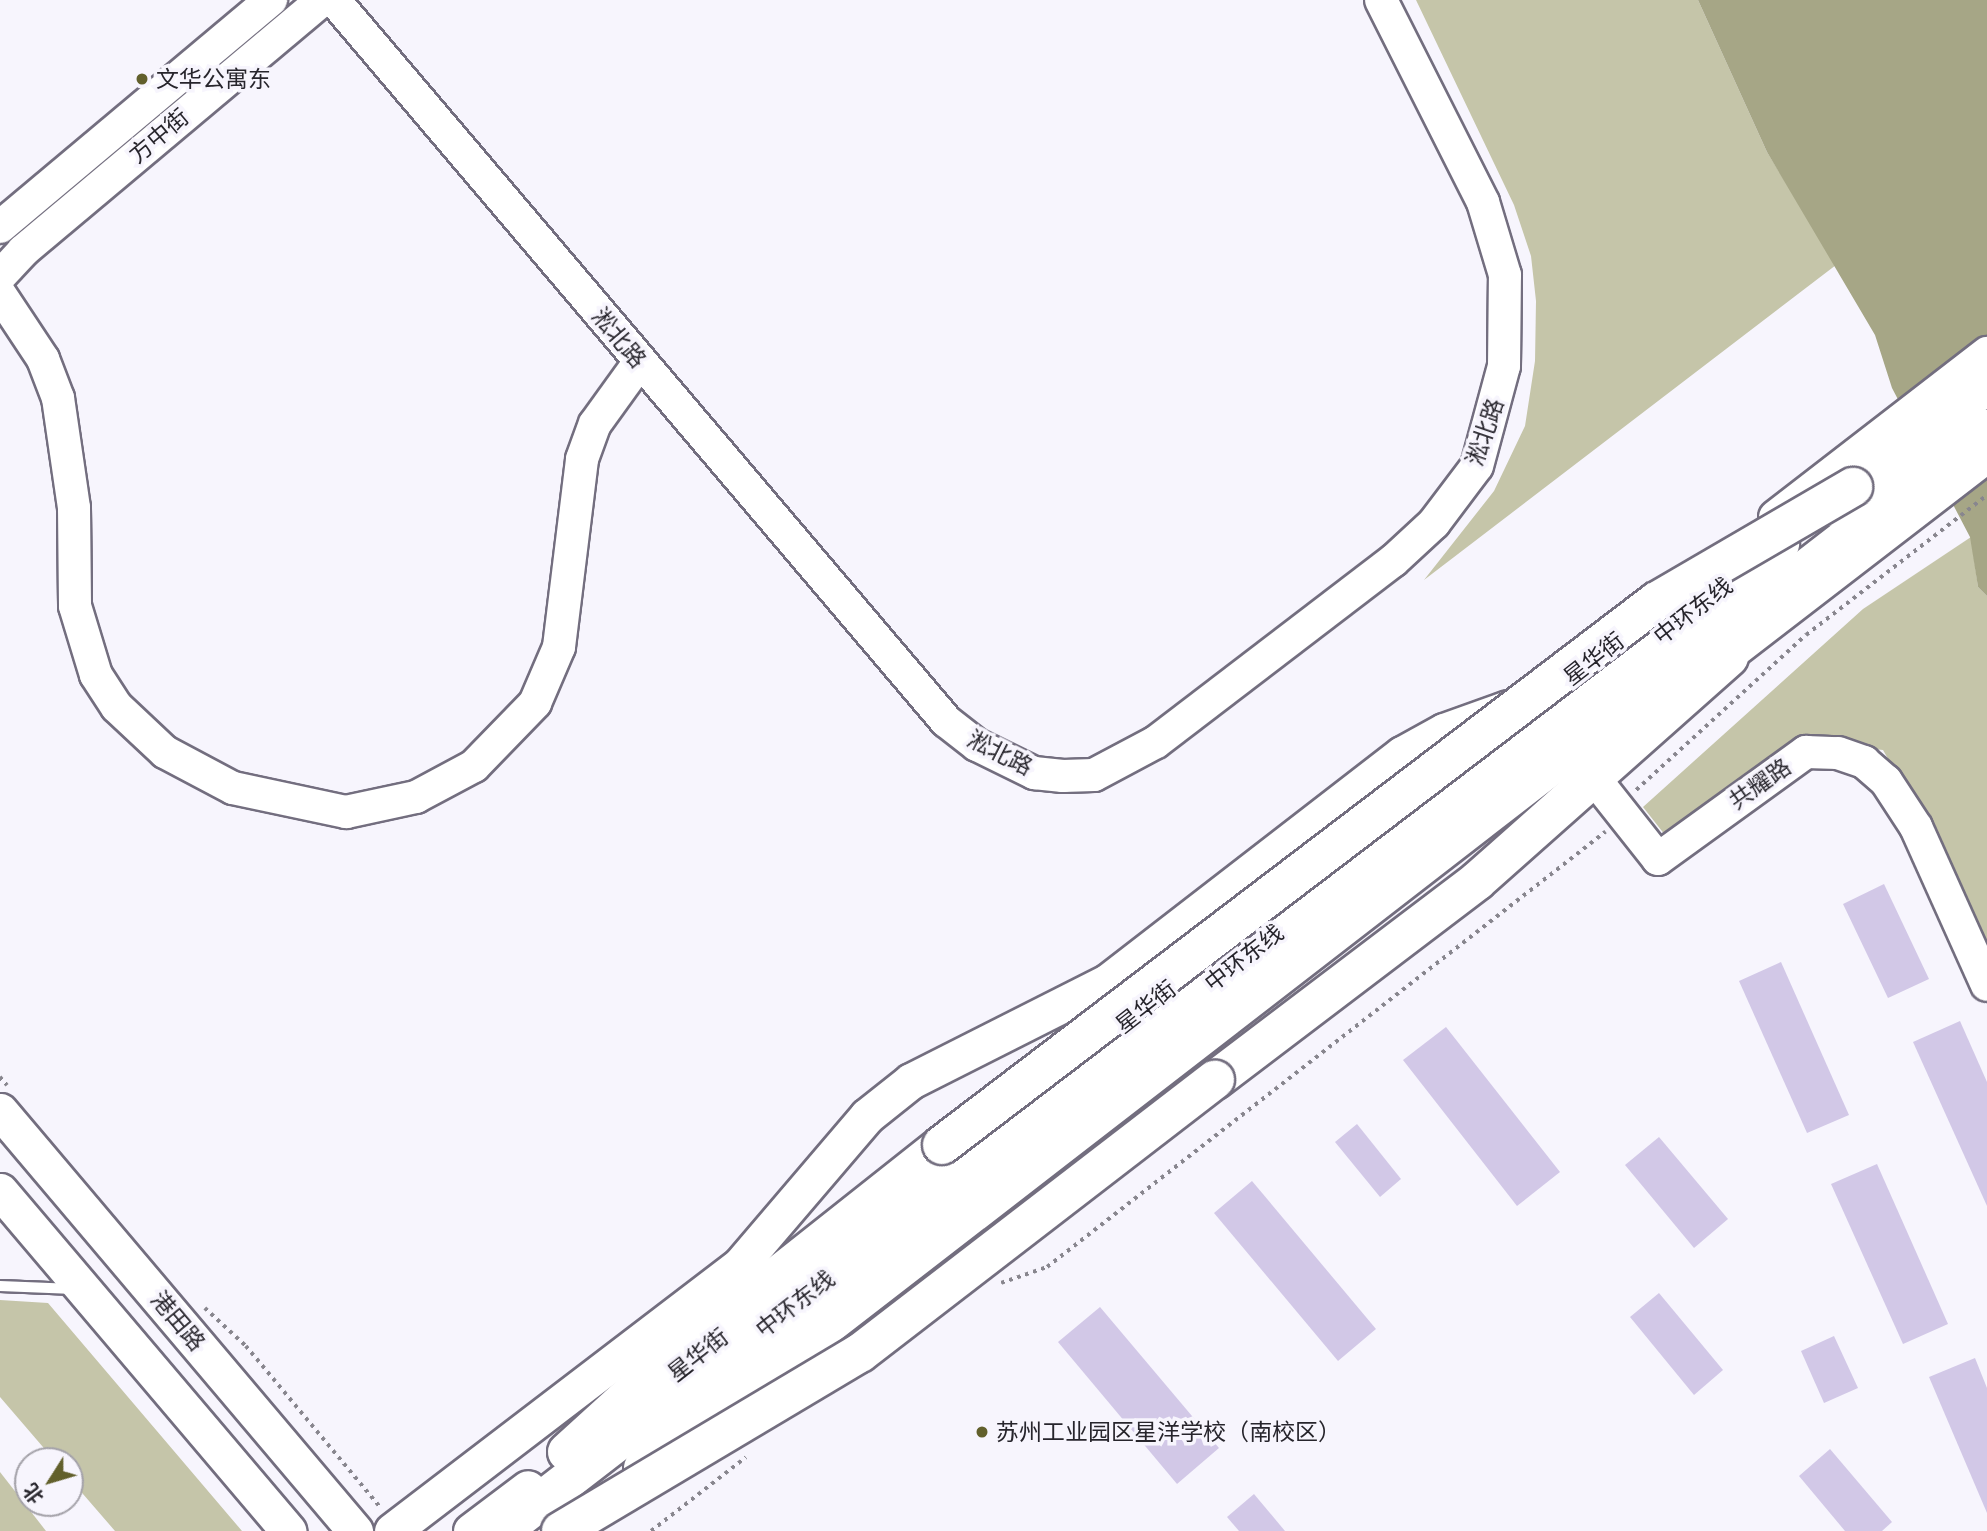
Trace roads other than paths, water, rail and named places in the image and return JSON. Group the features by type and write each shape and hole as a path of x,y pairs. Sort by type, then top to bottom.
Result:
{"highway":[{"name":"中环东线","path":"502,1531 1987,386"},
{"name":"中环东线","path":"561,1531 1987,429"},
{"path":"523,1492 646,1380 942,1145 1657,601 1853,487"},
{"path":"561,1531 860,1353 1477,881 1588,772 1756,633"}],"main road":[{"name":"星华街","path":"471,1531 1987,354"},
{"path":"1756,633 1953,500 1987,454"},
{"path":"393,1531 739,1266 867,1116 911,1081 1107,982 1423,741 1551,692"},
{"path":"590,1531 1588,772"},
{"name":"港田路","path":"0,1111 355,1531"},
{"path":"0,1191 288,1531"}],"street":[{"name":"方中街","path":"0,226 271,0"},
{"name":"方中街","path":"0,276 23,251 322,0"},
{"name":"淞北路","path":"334,0 639,363 946,720 977,745 1034,773 1094,775 1131,760 1426,530 1476,466 1495,412 1507,327 1505,275 1495,233 1381,0"},
{"path":"0,294 43,359 58,398 74,508 75,606 96,675 117,707 165,752 233,788 346,812 416,797 474,766 535,703 559,647 582,459 595,424 639,363"},
{"name":"共耀路","path":"1588,772 1658,859 1806,752 1838,753 1864,762 1886,780 1916,827 1987,985"}],"lane":[{"path":"0,1286 84,1289"}],"place":[{"name":"文华公寓东","path":"142,79"},
{"name":"苏州工业园区星洋学校（南校区）","path":"982,1432"}]}
